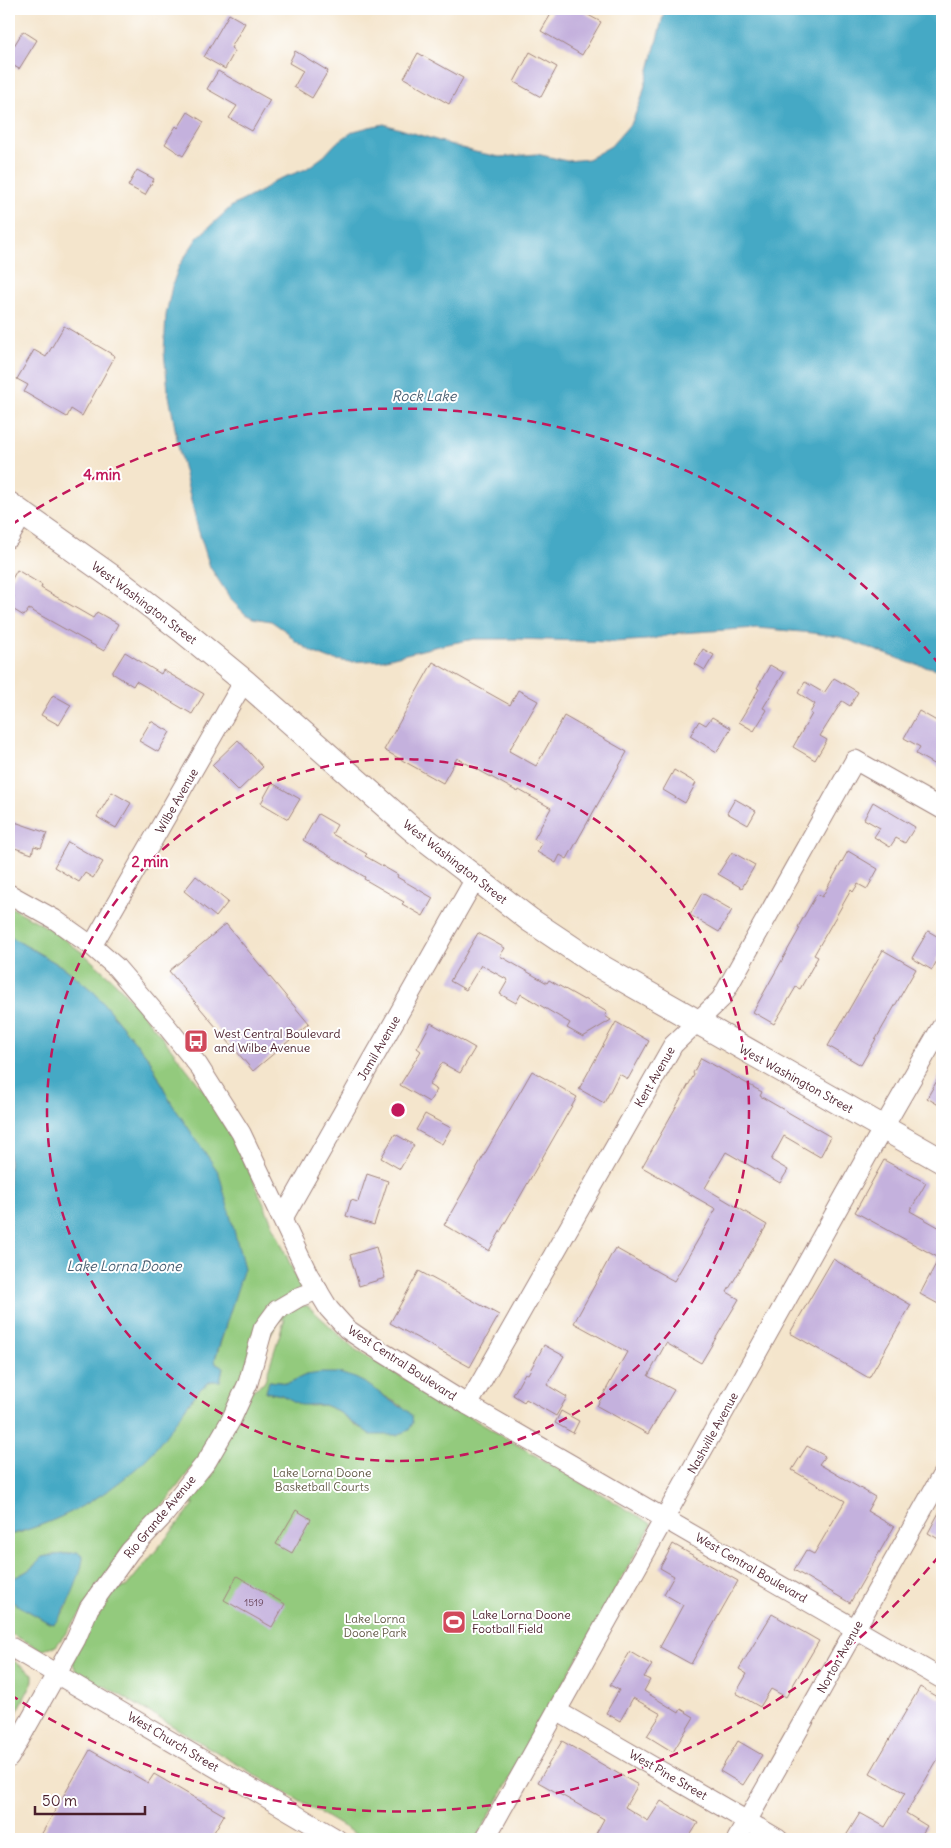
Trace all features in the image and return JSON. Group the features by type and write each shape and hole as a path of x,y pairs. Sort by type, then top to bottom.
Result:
{"main road":[{"name":"West Washington Street","path":"16,509 183,631 412,829 530,920 596,964 942,1161"}],"street":[{"path":"9,538 16,509"},
{"name":"Wilbe Avenue","path":"92,946 244,682"},
{"name":"Kent Avenue","path":"468,1405 673,1045 721,999 855,760 942,809"},
{"name":"Jamil Avenue","path":"283,1218 475,879"},
{"name":"West Central Boulevard","path":"9,894 54,919 92,946 116,968 198,1065 242,1133 308,1274 329,1309 347,1329 468,1405 942,1679"},
{"name":"Nashville Avenue","path":"484,1839 942,1026"},
{"name":"Rio Grande Avenue","path":"9,1758 76,1639 89,1608 130,1551 163,1516 207,1461 231,1420 248,1383 263,1329 278,1310 300,1297 318,1290"},
{"name":"Norton Avenue","path":"737,1839 942,1475"},
{"name":"West Church Street","path":"9,1646 337,1839"},
{"name":"West Pine Street","path":"557,1711 778,1839"}],"green space":[{"path":"9,906 50,929 83,953 116,983 162,1037 211,1100 251,1175 301,1289 241,1377 228,1412 206,1449 56,1646 43,1650 9,1633 9,1600 54,1624 66,1609 83,1559 77,1552 42,1557 32,1568 9,1580 9,1535 22,1532 119,1481 150,1454 200,1389 211,1381 220,1381 223,1367 216,1364 215,1359 226,1326 170,1101 150,1060 95,993 66,969 9,936"},
{"name":"Lake Lorna Doone Park","path":"297,1305 308,1306 356,1350 652,1524 476,1839 364,1839 103,1685 96,1686 77,1674 73,1663 79,1645 108,1590 126,1587 195,1503 179,1506 248,1393 264,1383 285,1318 274,1323","holes":["306,1375 379,1393 402,1406 360,1428 336,1410 324,1405 310,1406 282,1395 266,1392 270,1381 288,1383"]},
{"path":"9,1658 33,1674 33,1681 9,1728"}],"water":[{"name":"Rock Lake","path":"665,9 942,9 942,670 910,663 840,637 757,628 680,633 647,640 613,642 474,639 382,660 350,662 330,659 312,652 271,621 253,618 245,614 232,601 210,567 198,529 179,450 168,390 164,352 166,315 172,286 179,266 197,238 232,206 263,190 274,181 306,169 324,156 336,143 354,131 369,127 384,124 475,152 500,157 537,154 567,161 588,159 611,146 632,122 641,100"},
{"name":"Lake Lorna Doone","path":"9,936 66,969 95,993 150,1060 170,1101 219,1173 244,1268 215,1359 216,1364 223,1367 220,1381 211,1381 200,1389 151,1454 121,1481 67,1514 9,1535"},
{"path":"339,1373 367,1384 408,1411 412,1416 413,1423 409,1430 397,1435 371,1435 336,1410 324,1405 301,1405 282,1395 266,1392 269,1381 288,1383 306,1375"},
{"path":"77,1552 83,1555 77,1581 68,1602 54,1624 9,1600 9,1580 32,1568 42,1557"}],"building":[{"path":"554,9 577,9 601,22 582,55 541,31"},
{"path":"229,14 245,23 231,48 235,51 225,69 204,57"},
{"path":"23,31 37,40 19,69 9,63 9,54"},
{"path":"295,51 328,71 312,98 294,87 303,71 289,63"},
{"path":"530,52 557,67 541,97 514,82"},
{"path":"418,53 463,78 449,104 404,78"},
{"path":"218,71 270,100 252,131 229,118 237,106 207,89"},
{"path":"188,112 204,122 183,156 165,144 176,126 178,128"},
{"path":"137,170 154,179 145,195 128,186"},
{"path":"64,326 115,356 82,416 71,409 67,417 24,392 28,385 17,379 34,350 46,357"},
{"path":"17,570 42,585 41,588 93,618 97,612 118,624 104,651 29,609 24,616 9,607 14,596 9,593 9,584"},
{"path":"703,649 714,655 705,670 695,664"},
{"path":"125,652 161,674 163,670 204,694 192,714 136,681 133,686 112,673"},
{"path":"433,662 510,705 518,690 538,701 509,751 536,766 564,716 627,752 567,859 560,855 556,863 537,852 542,844 534,839 551,808 457,758 443,783 384,750"},
{"path":"770,665 784,673 763,708 767,710 754,731 739,722 759,689 757,688"},
{"path":"834,678 858,692 850,706 842,701 820,736 827,740 815,760 793,747 812,714 810,713 815,704 798,693 805,682 824,693"},
{"path":"53,695 71,705 59,725 41,715"},
{"path":"919,711 942,724 942,769 916,754 920,747 904,738"},
{"path":"712,717 731,728 717,752 690,736 699,721 706,725"},
{"path":"151,721 170,732 158,752 139,741"},
{"path":"238,740 263,767 238,791 212,765"},
{"path":"674,770 696,783 685,803 663,790"},
{"path":"272,783 300,799 288,819 261,803"},
{"path":"112,792 131,803 116,828 97,817"},
{"path":"735,799 756,811 748,825 727,813"},
{"path":"873,802 915,827 905,843 896,838 890,847 874,837 880,828 864,819"},
{"path":"318,814 337,825 332,834 367,854 365,856 433,898 423,916 402,904 404,902 364,879 365,877 303,840"},
{"path":"9,820 47,833 41,848 34,846 32,854 9,846"},
{"path":"68,842 103,862 93,878 85,873 79,882 54,867"},
{"path":"848,851 878,869 867,889 858,884 853,892 851,890 814,955 818,957 800,989 796,987 774,1024 753,1012 817,894 822,897"},
{"path":"732,852 755,865 742,888 718,874"},
{"path":"196,876 228,902 216,917 184,891"},
{"path":"702,893 732,910 719,932 690,915"},
{"path":"226,924 309,1024 253,1071 169,971"},
{"path":"928,931 942,939 942,951 932,970 912,958"},
{"path":"478,933 505,948 500,956 547,983 549,980 585,999 607,1012 605,1016 611,1020 583,1037 567,1028 570,1023 521,994 516,1003 500,994 508,980 481,965 466,990 450,981"},
{"path":"883,950 916,969 861,1065 828,1046"},
{"path":"616,1022 649,1041 628,1079 619,1074 604,1103 579,1089"},
{"path":"431,1023 475,1048 460,1073 442,1063 429,1085 437,1090 429,1102 400,1085 421,1051 417,1048"},
{"path":"701,1058 762,1092 760,1096 831,1137 820,1157 784,1136 771,1160 788,1170 780,1183 726,1152 705,1188 767,1225 727,1292 739,1299 701,1363 666,1343 648,1376 674,1390 648,1434 597,1406 627,1352 574,1323 615,1248 674,1281 716,1209 642,1167 694,1075 693,1073"},
{"path":"532,1071 577,1097 489,1251 444,1225"},
{"path":"942,1072 942,1107 927,1098"},
{"path":"425,1114 451,1128 442,1144 416,1130"},
{"path":"395,1134 414,1145 400,1169 381,1158"},
{"path":"884,1160 926,1183 910,1211 942,1229 942,1306 920,1294 939,1258 855,1212"},
{"path":"367,1174 388,1181 374,1225 346,1216 351,1200 358,1202"},
{"path":"376,1247 385,1278 359,1286 350,1255"},
{"path":"833,1259 911,1305 869,1378 790,1333"},
{"path":"419,1271 499,1315 470,1367 390,1323"},
{"path":"544,1345 564,1356 547,1385 567,1397 556,1416 526,1399 524,1402 513,1395 525,1373 528,1374"},
{"path":"561,1411 579,1421 573,1433 555,1423"},
{"path":"807,1446 825,1456 819,1464 875,1497 867,1511 894,1527 850,1603 794,1570 806,1550 814,1554 845,1501 792,1470"},
{"path":"942,1507 942,1541 928,1533"},
{"path":"296,1510 311,1519 292,1553 276,1544"},
{"path":"673,1544 738,1581 691,1664 660,1647 683,1605 664,1594 674,1576 660,1568"},
{"path":"237,1576 285,1604 272,1627 224,1600"},
{"path":"772,1614 819,1641 786,1697 771,1689 760,1707 736,1693 747,1674 739,1669"},
{"path":"630,1652 652,1665 644,1677 650,1680 644,1691 679,1713 681,1709 694,1717 673,1752 647,1736 661,1714 633,1698 620,1721 606,1713 619,1690 610,1685"},
{"path":"920,1687 942,1700 942,1752 906,1813 927,1826 919,1839 844,1839 860,1813 885,1827 905,1793 870,1773"},
{"path":"562,1741 638,1785 625,1807 648,1821 661,1801 698,1823 688,1839 593,1839 604,1819 538,1782"},
{"path":"738,1741 762,1755 743,1785 720,1771"},
{"path":"90,1750 148,1783 154,1774 224,1815 210,1839 49,1839 41,1835"}],"place":[{"name":"West Central Boulevard and Wilbe Avenue","path":"196,1041"},
{"name":"Lake Lorna Doone Football Field","path":"454,1622"}],"park label":[{"name":"Lake Lorna Doone Basketball Courts","path":"322,1480"}]}
